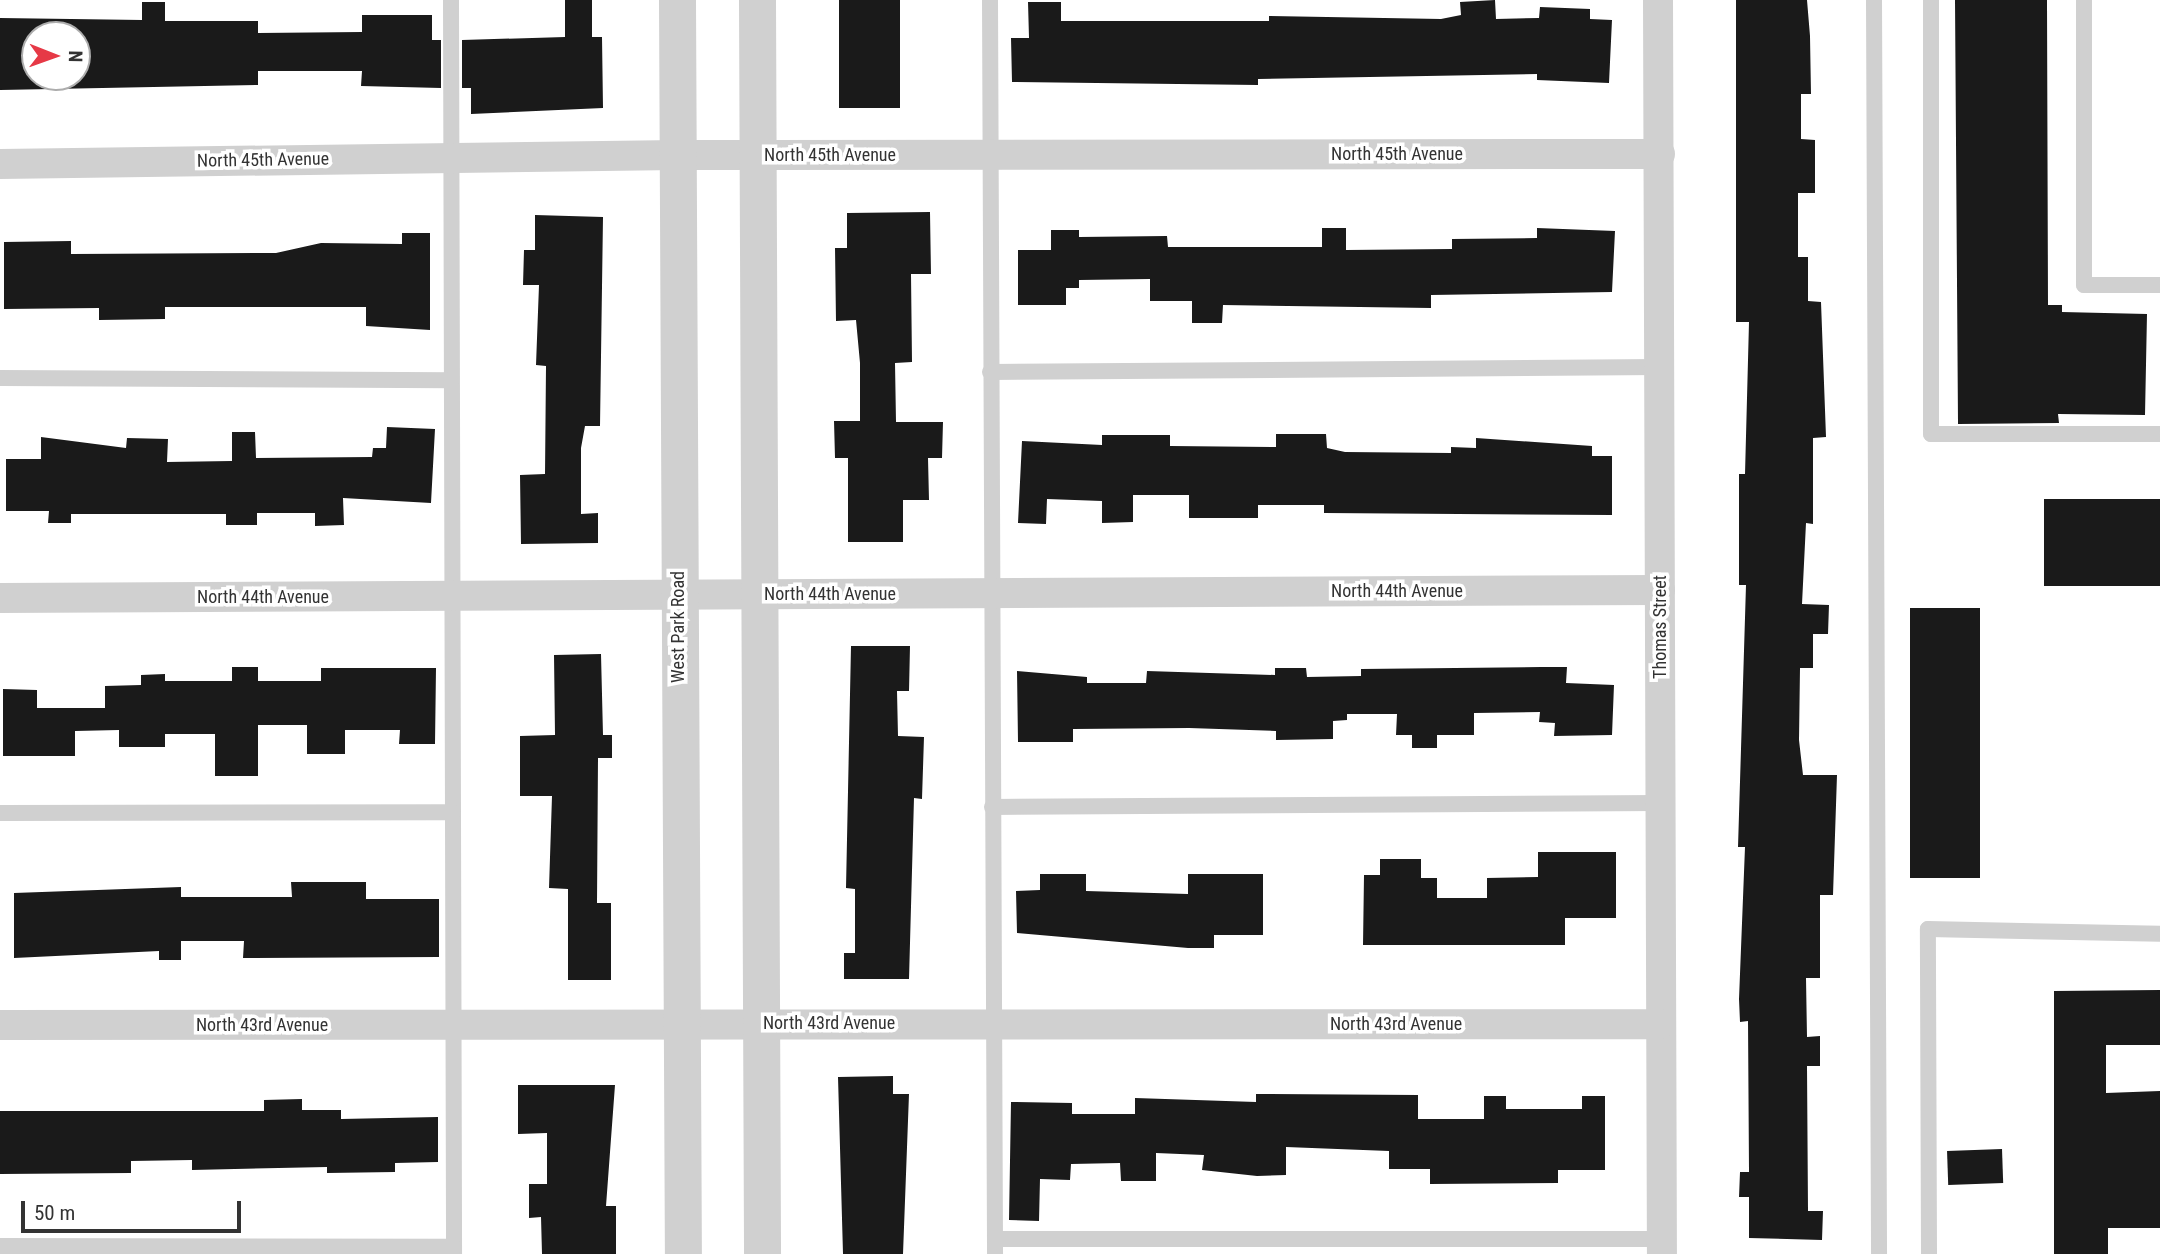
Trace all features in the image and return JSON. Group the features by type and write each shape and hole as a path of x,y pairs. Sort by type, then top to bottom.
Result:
{"street":[{"name":"West Park Road","path":"677,0 679,1024 683,1254"},
{"path":"757,0 756,595 762,1254"},
{"name":"Thomas Street","path":"1658,0 1659,1024 1662,1246"},
{"name":"North 45th Avenue","path":"0,164 678,155 1660,154"},
{"name":"North 44th Avenue","path":"0,598 1660,590"},
{"name":"North 43rd Avenue","path":"0,1025 1659,1024"}],"lane":[{"path":"0,1246 454,1251 451,0"},
{"path":"990,0 995,1246 1662,1246"},
{"path":"1874,0 1878,1254"},
{"path":"1931,0 1931,434 2160,434"},
{"path":"2084,0 2084,285 2160,285"},
{"path":"990,372 1660,368"},
{"path":"0,378 452,380"},
{"path":"992,807 1660,803"},
{"path":"0,813 453,812"},
{"path":"1929,1254 1928,929 2160,934"}],"building":[{"path":"565,0 592,0 592,37 602,37 603,108 471,114 471,88 462,88 462,40 565,37"},
{"path":"839,0 900,0 900,108 839,108"},
{"path":"1495,0 1496,19 1539,18 1540,7 1590,9 1590,19 1612,20 1609,83 1537,80 1537,74 1258,79 1258,85 1012,82 1011,38 1029,38 1028,2 1061,2 1061,21 1269,21 1269,16 1441,19 1461,15 1460,2"},
{"path":"1736,0 1807,0 1810,36 1811,94 1801,94 1801,139 1815,140 1815,193 1798,193 1798,257 1808,257 1808,301 1821,302 1826,437 1813,438 1813,524 1806,523 1802,604 1829,605 1828,634 1813,634 1813,668 1800,668 1799,740 1803,775 1837,775 1833,895 1820,895 1820,978 1806,978 1807,1037 1820,1036 1820,1066 1807,1066 1808,1211 1823,1211 1822,1240 1749,1238 1749,1197 1739,1197 1740,1172 1749,1172 1748,1021 1740,1022 1739,999 1745,847 1738,847 1746,585 1739,585 1739,474 1745,474 1749,322 1736,322"},
{"path":"1955,0 2047,0 2048,305 2062,305 2062,312 2147,314 2145,415 2058,414 2059,423 1958,424"},
{"path":"142,2 165,2 165,21 258,21 258,33 362,32 362,15 432,15 432,40 441,40 441,88 361,86 362,71 258,71 258,85 91,88 91,21 21,21 21,90 0,90 0,18 142,20"},
{"path":"930,212 931,274 911,274 912,362 895,363 896,422 943,422 942,458 928,458 929,500 903,500 903,542 848,542 848,458 835,458 834,421 860,421 860,363 856,320 836,321 835,248 847,248 847,213"},
{"path":"535,215 603,217 600,426 585,426 581,448 581,514 598,513 598,543 521,544 520,475 545,474 546,366 536,365 539,285 523,285 524,250 535,250"},
{"path":"1322,228 1346,228 1346,250 1452,249 1452,239 1537,238 1537,228 1615,231 1612,292 1431,295 1431,308 1223,305 1222,323 1192,323 1192,301 1150,301 1150,279 1079,280 1079,288 1066,288 1066,305 1018,305 1018,250 1051,250 1051,230 1079,230 1079,237 1167,236 1168,247 1322,247"},
{"path":"402,233 430,233 430,330 366,326 366,307 165,307 165,319 99,320 99,308 4,309 4,242 71,241 71,254 276,253 321,243 402,244"},
{"path":"387,427 435,429 431,503 343,498 344,525 315,526 315,513 257,513 257,525 226,525 226,514 71,514 71,523 48,523 49,511 6,511 6,459 41,459 41,437 126,448 127,438 168,439 167,462 232,461 232,432 255,432 256,458 372,457 373,448 386,448"},
{"path":"1276,434 1326,434 1327,448 1345,452 1451,453 1451,447 1476,448 1476,438 1592,446 1592,456 1612,456 1612,515 1324,513 1324,505 1258,505 1258,518 1189,518 1189,495 1133,495 1133,522 1102,523 1102,501 1047,499 1046,524 1018,523 1022,441 1102,445 1102,435 1170,435 1170,446 1276,447"},
{"path":"2044,499 2160,499 2160,586 2044,586"},
{"path":"1910,608 1980,608 1980,878 1910,878"},
{"path":"851,646 910,646 909,691 897,691 898,736 924,737 922,799 914,798 909,979 844,979 844,953 855,953 855,889 846,888"},
{"path":"601,654 603,735 612,735 612,758 598,758 597,903 611,903 611,980 568,980 568,889 549,888 552,796 520,796 520,736 555,735 554,655"},
{"path":"232,667 258,667 258,681 321,681 321,668 436,668 435,744 399,744 400,730 345,730 345,754 307,754 307,725 258,725 258,776 215,776 215,734 165,734 165,747 119,747 119,730 75,731 75,756 3,756 3,689 37,690 37,708 105,708 105,686 141,685 141,675 165,674 165,681 232,681"},
{"path":"1567,667 1566,683 1614,685 1612,735 1554,736 1555,723 1539,722 1540,712 1474,713 1474,735 1437,735 1437,748 1412,748 1412,735 1396,735 1397,714 1347,714 1347,720 1333,721 1333,739 1276,740 1276,731 1189,728 1073,729 1073,742 1018,742 1017,671 1087,677 1087,683 1146,683 1147,671 1275,675 1275,668 1306,668 1307,677 1361,676 1361,669"},
{"path":"1538,852 1616,852 1616,918 1565,918 1565,945 1363,945 1364,875 1380,875 1380,859 1421,859 1421,878 1437,878 1437,898 1487,898 1487,878 1538,877"},
{"path":"1040,874 1086,874 1086,891 1188,894 1188,874 1263,874 1263,935 1214,935 1214,948 1188,948 1017,933 1016,891 1040,890"},
{"path":"291,882 366,882 366,899 439,899 439,957 243,958 244,941 181,941 181,960 159,960 159,951 14,958 14,893 181,887 181,897 292,897"},
{"path":"2160,990 2160,1045 2106,1045 2106,1093 2160,1091 2160,1228 2108,1228 2108,1254 2054,1254 2054,991"},
{"path":"893,1076 893,1094 909,1094 903,1254 843,1254 838,1077"},
{"path":"518,1085 615,1085 606,1206 616,1206 616,1254 542,1254 541,1217 529,1218 529,1184 547,1184 547,1133 518,1134"},
{"path":"1256,1094 1418,1095 1418,1119 1484,1119 1484,1096 1506,1096 1506,1109 1582,1109 1582,1096 1605,1096 1605,1170 1558,1170 1558,1183 1430,1184 1430,1169 1389,1169 1389,1151 1286,1147 1286,1175 1257,1176 1202,1170 1204,1155 1156,1153 1156,1181 1121,1181 1120,1163 1071,1164 1070,1180 1040,1179 1039,1221 1009,1220 1011,1102 1072,1103 1072,1114 1135,1114 1135,1098 1256,1102"},
{"path":"302,1099 302,1110 341,1110 341,1119 438,1117 438,1162 395,1163 395,1172 327,1173 327,1167 192,1170 192,1160 131,1161 131,1173 0,1174 0,1111 264,1111 264,1100"},
{"path":"2002,1149 2003,1183 1948,1185 1947,1151"}]}
